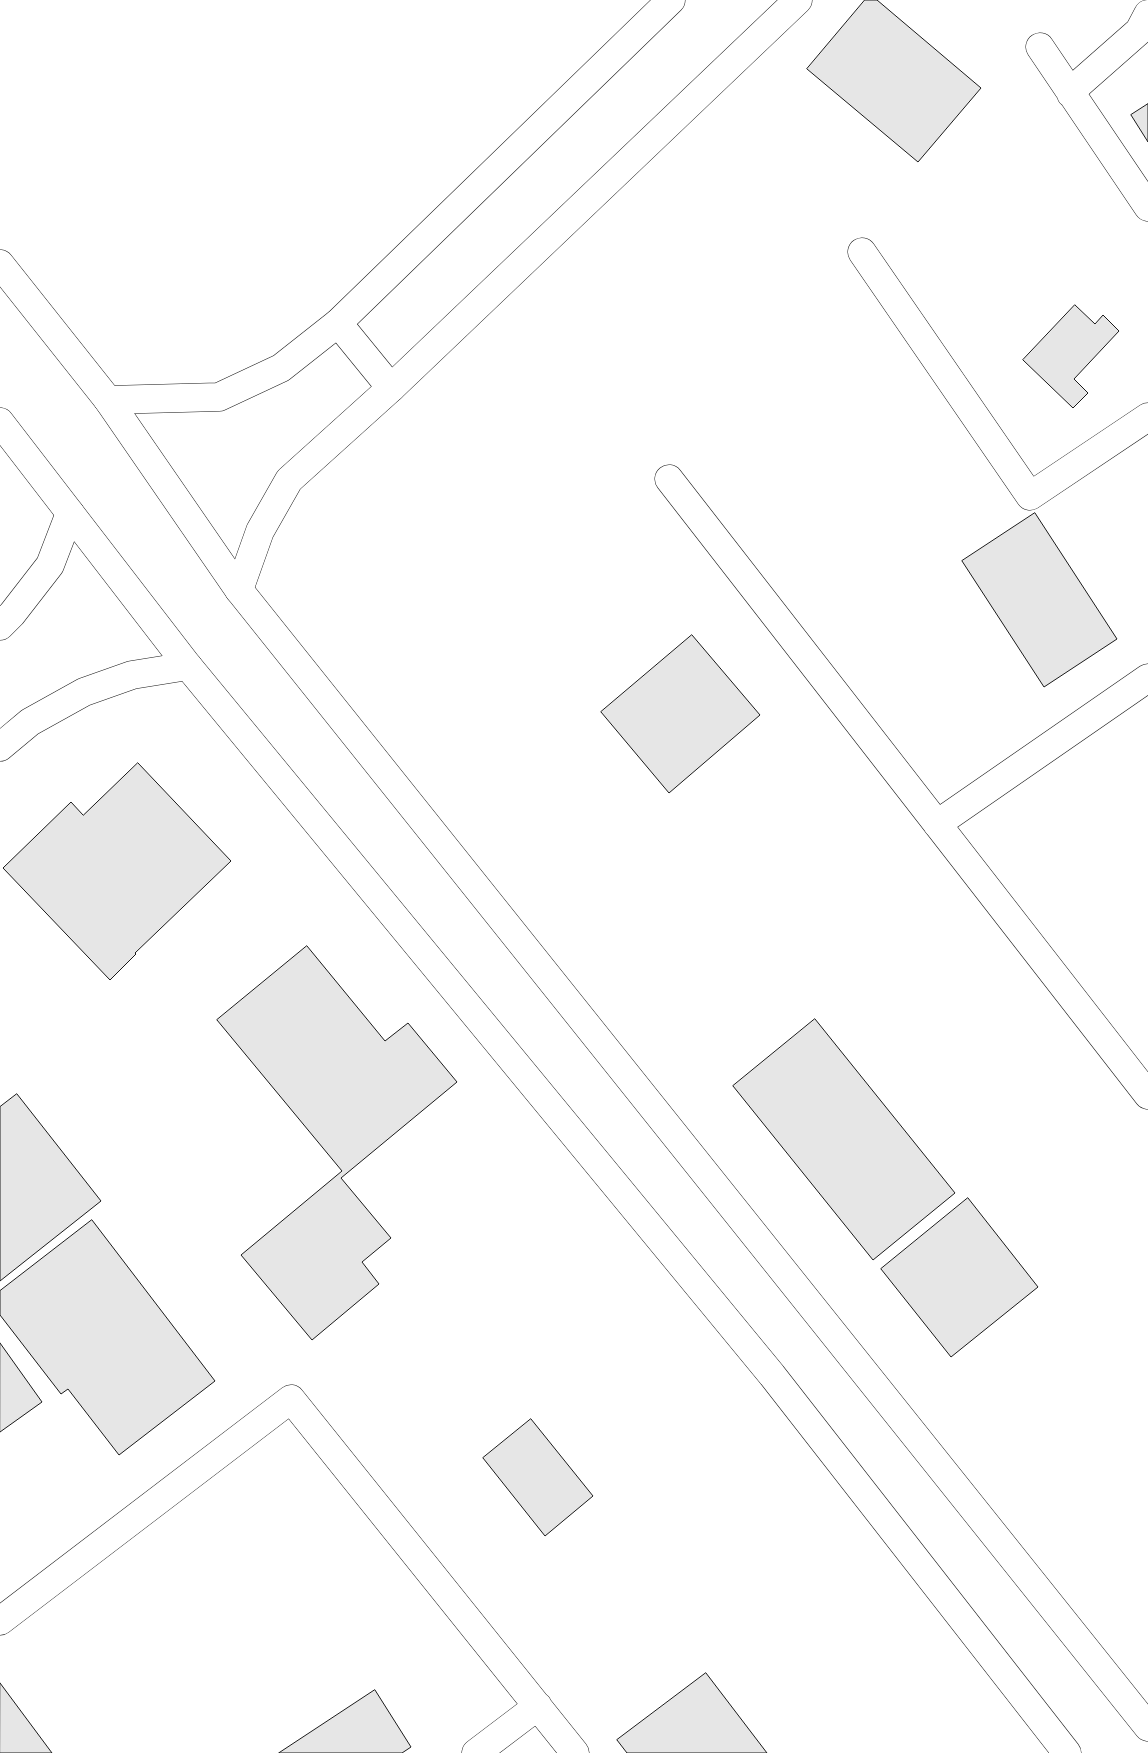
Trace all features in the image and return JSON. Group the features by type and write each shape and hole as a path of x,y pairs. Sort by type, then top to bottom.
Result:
{"street":[{"path":"108,400 219,397 281,368 338,323 671,0"},
{"path":"239,590 260,531 289,480 391,388 798,0"},
{"path":"1071,94 1080,83 1140,31 1148,14"},
{"path":"1040,47 1148,207"},
{"path":"862,252 1030,496 1148,417"},
{"path":"0,264 108,400 239,590 1148,1727"},
{"path":"338,323 391,388"},
{"path":"0,422 188,666 765,1368 1067,1753"},
{"path":"669,479 1148,1095"},
{"path":"0,626 12,614 50,565 70,513"},
{"path":"0,747 30,722 84,692 132,675 188,666"},
{"path":"938,824 1148,678"},
{"path":"0,1621 291,1399 576,1753"},
{"path":"476,1753 538,1706"}],"building":[{"path":"865,0 877,0 981,88 918,162 807,69"},
{"path":"1148,104 1148,142 1131,115"},
{"path":"1075,305 1095,324 1103,315 1119,331 1074,379 1088,393 1073,408 1023,360"},
{"path":"1035,513 1117,639 1044,687 962,561"},
{"path":"692,635 760,715 669,793 601,712"},
{"path":"138,763 231,861 135,953 110,980 3,868 71,802 83,815"},
{"path":"307,946 385,1041 408,1023 457,1082 341,1178 391,1238 362,1262 379,1284 312,1340 241,1255 342,1171 217,1020"},
{"path":"815,1019 955,1193 873,1260 733,1086"},
{"path":"17,1094 101,1201 0,1281 0,1107"},
{"path":"968,1198 1038,1287 951,1357 881,1269"},
{"path":"92,1220 215,1381 119,1455 68,1389 61,1394 0,1315 0,1291"},
{"path":"0,1343 42,1402 0,1432"},
{"path":"531,1419 593,1496 545,1536 483,1458"},
{"path":"706,1673 767,1753 627,1753 617,1740"},
{"path":"0,1683 52,1753 0,1753"},
{"path":"375,1690 411,1747 402,1753 279,1753"}]}
